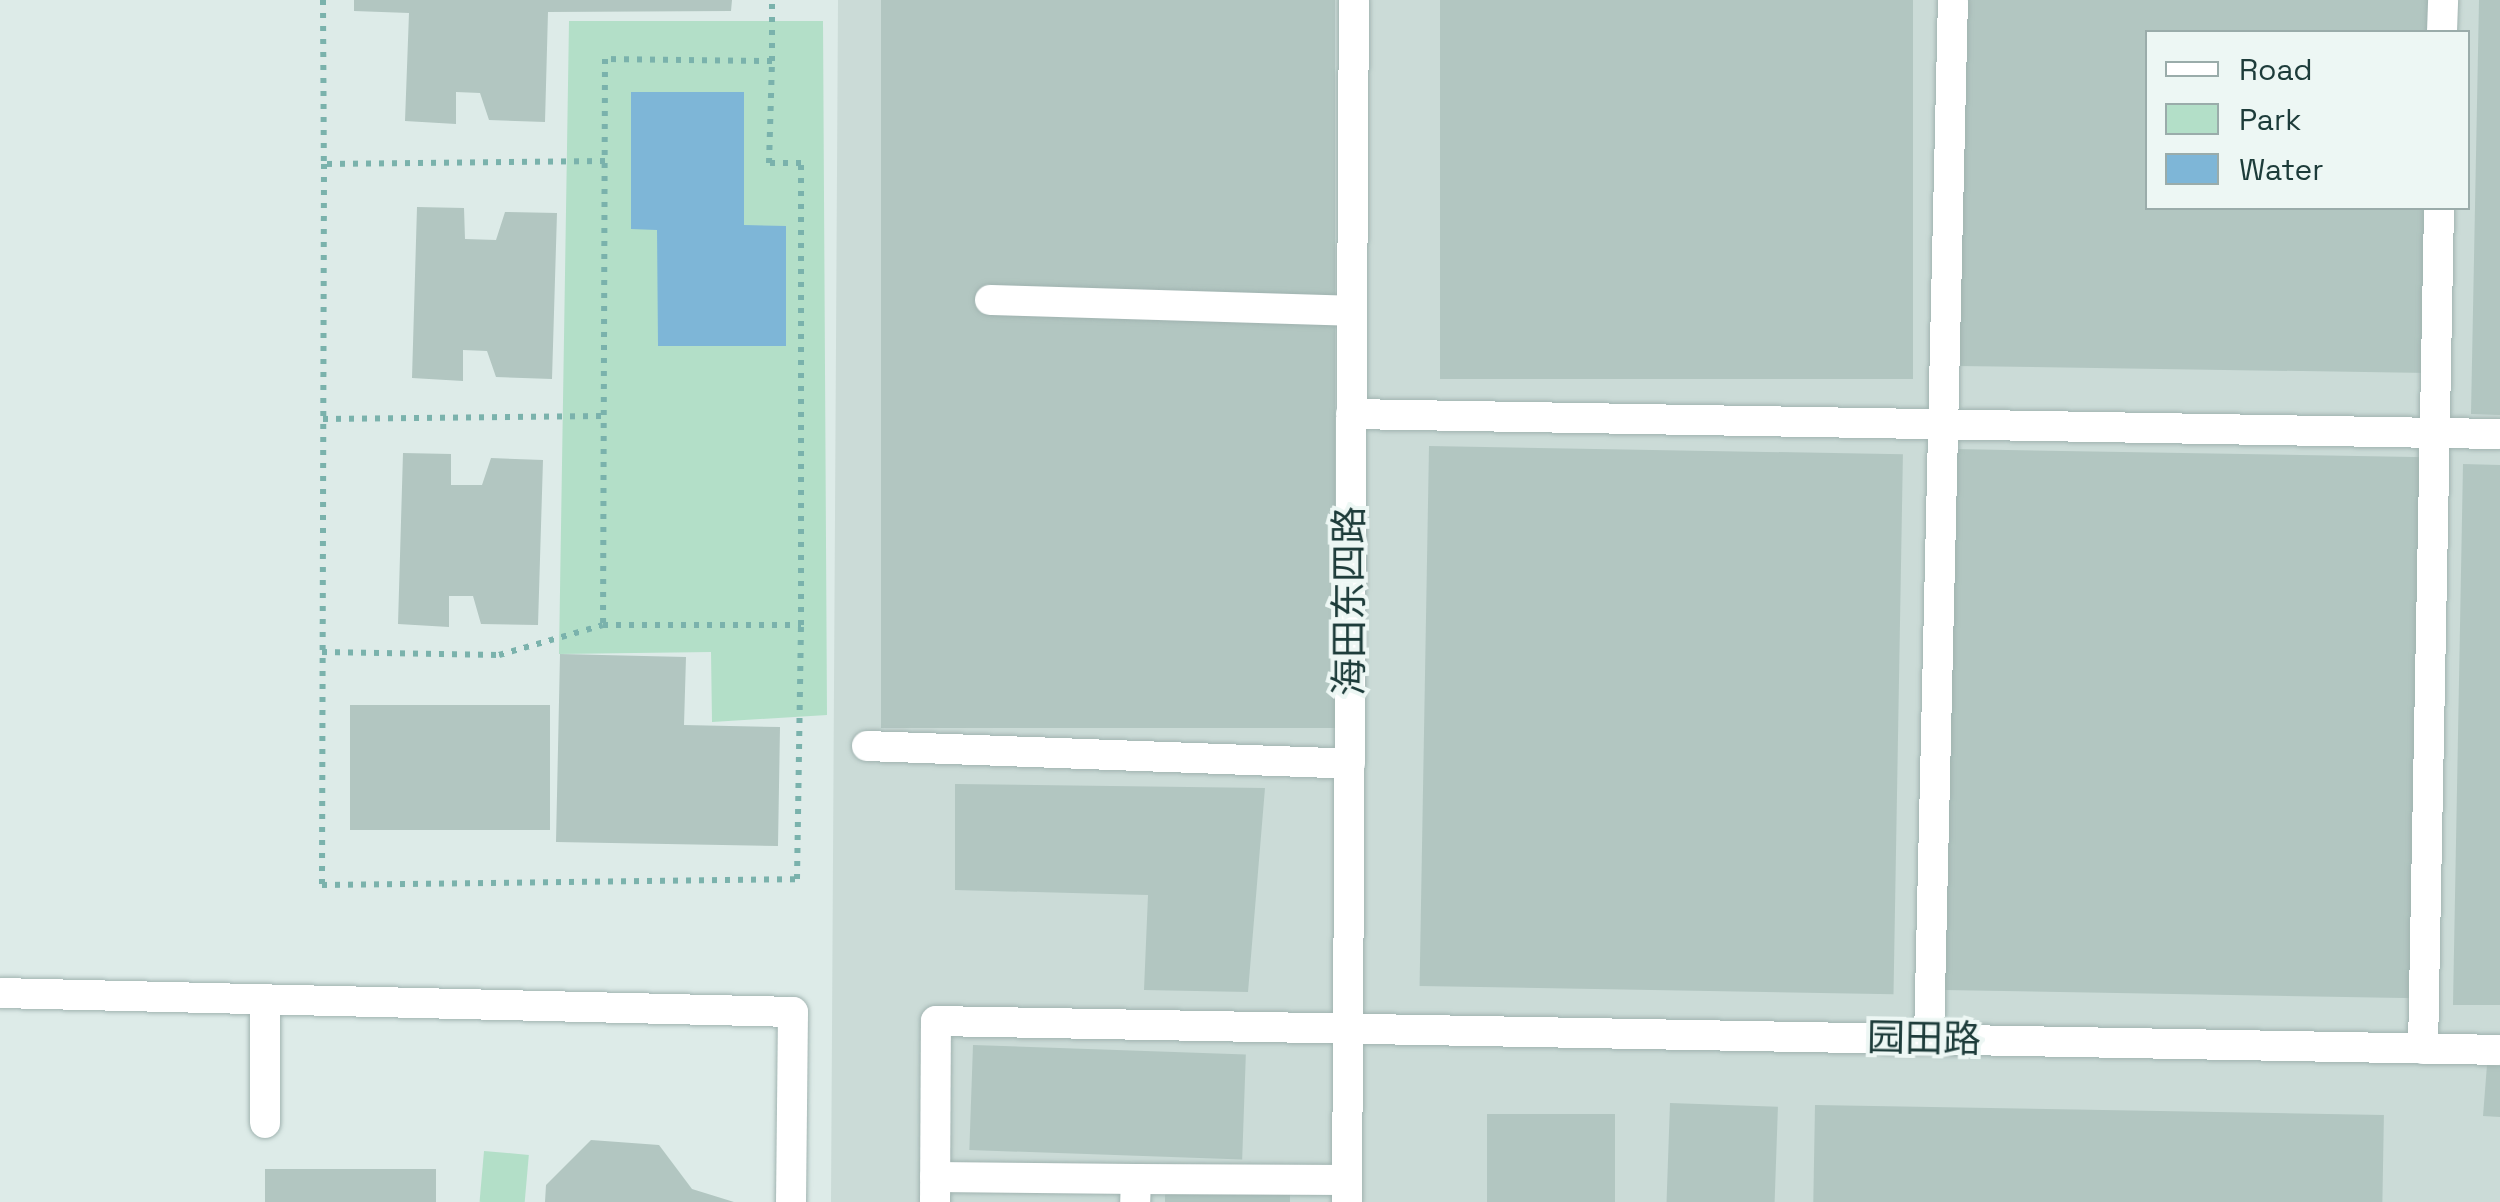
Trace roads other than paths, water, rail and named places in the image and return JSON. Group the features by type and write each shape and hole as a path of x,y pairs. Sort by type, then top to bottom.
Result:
{"lane":[{"name":"海田东四路","path":"1347,1191 1354,0"},
{"path":"1929,1039 1953,0"},
{"path":"2442,30 2443,0"},
{"path":"2423,1049 2439,210"},
{"path":"990,300 1352,311"},
{"path":"1352,414 2500,434"},
{"path":"866,746 1350,764"},
{"path":"0,993 793,1012 790,1202"},
{"path":"265,1000 266,1123"},
{"name":"园田路","path":"935,1189 936,1021 2500,1050"},
{"path":"935,1189 1347,1191"}],"water":[{"path":"631,92 744,92 744,225 786,226 786,346 658,346 657,230 631,229"}]}
